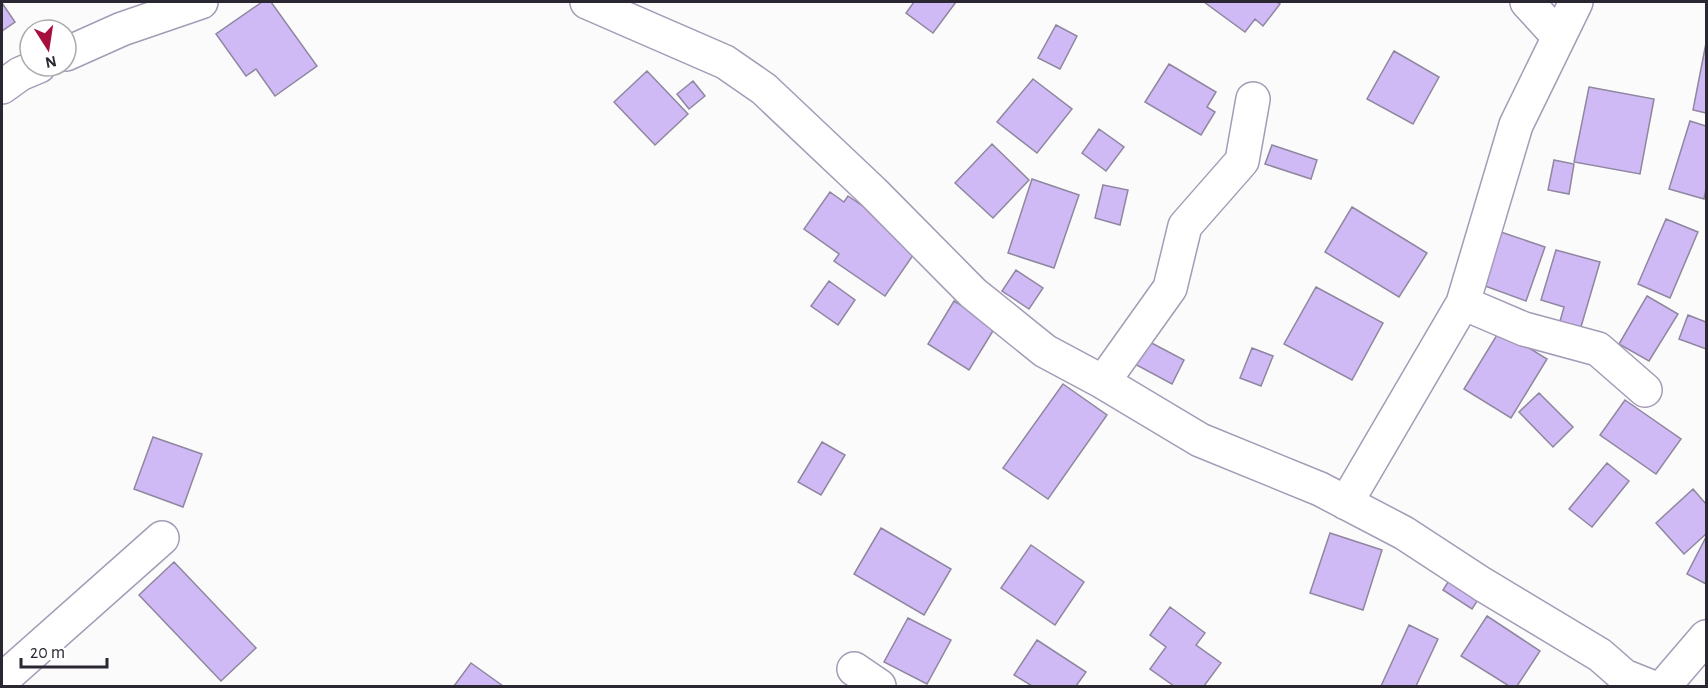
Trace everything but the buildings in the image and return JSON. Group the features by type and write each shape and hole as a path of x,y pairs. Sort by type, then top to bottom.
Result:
{"street":[{"path":"587,2 725,62 764,90 873,192 973,293 1045,351 1103,382 1200,441 1320,489 1404,533 1482,584 1600,655 1624,676 1649,687"},
{"path":"1527,2 1559,37"},
{"path":"1346,503 1462,303 1516,125 1575,2"},
{"path":"78,49 186,4"},
{"path":"2,87 18,75"},
{"path":"1103,382 1170,288 1185,226 1242,161 1253,99"},
{"path":"1462,303 1524,329 1598,349 1646,390"},
{"path":"2,680 162,538"},
{"path":"1664,687 1707,637"}]}
